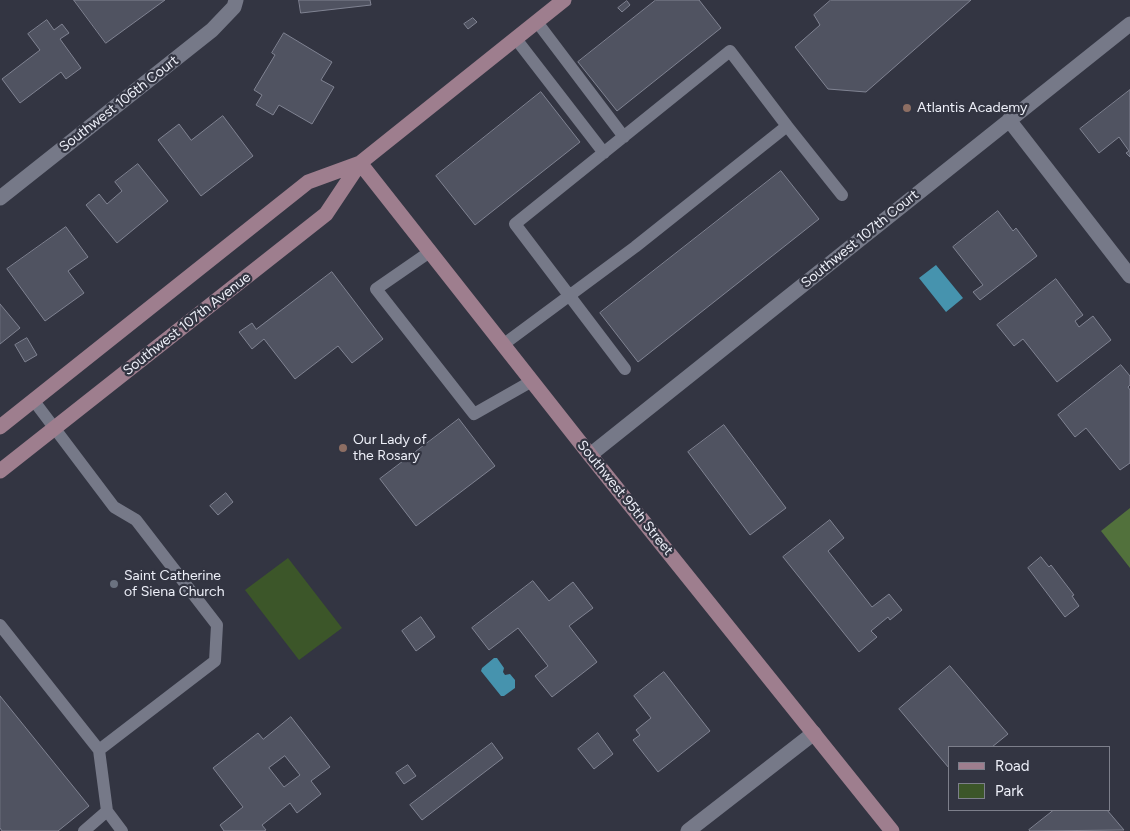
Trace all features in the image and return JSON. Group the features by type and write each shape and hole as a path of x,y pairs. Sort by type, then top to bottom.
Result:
{"main road":[{"name":"Southwest 107th Avenue","path":"0,427 308,182 360,162 564,0"},
{"name":"Southwest 107th Avenue","path":"0,471 326,214 360,162"},
{"name":"Southwest 95th Street","path":"360,162 590,455 892,831"}],"street":[{"name":"Southwest 106th Court","path":"0,198 212,30 235,3"},
{"name":"Southwest 107th Court","path":"590,455 1130,24"},
{"path":"1008,120 1130,276"},
{"path":"688,831 814,733"}],"lane":[{"path":"537,22 624,137"},
{"path":"516,39 604,153"},
{"path":"625,369 515,224 730,51 842,194"},
{"path":"504,344 635,248 787,126"},
{"path":"431,251 376,289 474,414 532,381"},
{"path":"34,401 114,507 136,520 217,625 215,661 99,750"},
{"path":"0,626 99,750 107,811 122,831"},
{"path":"84,831 107,811"}],"green space":[{"path":"1130,508 1130,568 1101,531"},
{"path":"288,558 342,628 299,660 245,590"}],"water":[{"path":"936,265 963,298 946,312 919,278"},
{"path":"494,658 497,658 504,668 503,672 505,675 510,674 515,680 515,688 504,696 501,696 481,671"}],"building":[{"path":"74,0 165,0 106,43"},
{"path":"299,0 370,0 371,5 301,13"},
{"path":"656,0 699,0 721,28 617,111 578,62"},
{"path":"831,0 971,0 866,92 828,89 795,47 820,25 814,15"},
{"path":"627,1 630,5 622,12 618,8"},
{"path":"473,18 477,22 468,29 464,24"},
{"path":"47,20 54,30 62,24 69,33 60,39 81,68 66,79 61,72 20,103 2,79 40,50 28,34"},
{"path":"284,33 332,62 321,80 334,87 312,124 279,105 273,115 256,105 262,95 254,90 275,55 272,53"},
{"path":"1130,90 1130,157 1126,153 1129,151 1119,137 1099,153 1080,129"},
{"path":"541,92 580,142 475,225 436,176"},
{"path":"223,116 253,156 201,196 158,140 179,124 191,140"},
{"path":"138,164 168,201 117,243 86,205 99,194 107,204 122,191 115,182"},
{"path":"781,171 819,219 638,362 600,313"},
{"path":"998,211 1013,231 1016,228 1037,256 980,300 973,292 983,285 953,247"},
{"path":"66,227 88,257 68,271 84,293 45,321 7,269"},
{"path":"332,272 383,339 352,363 338,346 295,379 264,339 252,349 239,332 252,323 256,329"},
{"path":"1056,279 1083,315 1075,321 1079,327 1093,316 1111,340 1057,382 1023,339 1014,346 997,325"},
{"path":"0,304 20,328 0,344"},
{"path":"27,338 37,355 25,362 15,345"},
{"path":"1121,365 1130,376 1130,385 1128,387 1130,390 1130,463 1120,470 1086,428 1075,437 1058,415"},
{"path":"459,419 495,466 416,526 380,479"},
{"path":"724,425 786,508 750,535 688,452"},
{"path":"226,493 233,502 218,515 210,506"},
{"path":"830,520 844,538 828,551 872,607 889,594 902,610 890,620 888,617 871,631 877,637 859,652 783,557"},
{"path":"1041,557 1049,567 1051,565 1074,595 1072,596 1079,606 1065,617 1028,568"},
{"path":"533,581 549,601 573,582 593,608 569,626 597,662 552,697 535,676 548,666 518,628 489,650 472,628"},
{"path":"421,617 435,637 416,651 402,631"},
{"path":"950,666 1008,734 993,746 948,746 948,767 899,709"},
{"path":"664,672 710,731 658,772 633,740 640,735 636,730 651,718 634,696"},
{"path":"0,696 89,806 58,831 2,831 0,828"},
{"path":"291,717 330,767 311,781 321,794 297,813 290,803 262,825 266,830 264,831 224,831 220,825 243,807 213,768 258,733 263,739","holes":["285,756 300,775 284,787 269,768"]},
{"path":"598,733 613,754 594,769 578,749"},
{"path":"492,743 503,758 422,820 410,805"},
{"path":"408,765 416,776 404,784 396,773"},
{"path":"1053,811 1108,811 1124,830 1030,831"}],"place":[{"name":"Atlantis Academy","path":"907,108"},
{"name":"Our Lady of the Rosary","path":"343,448"},
{"name":"Saint Catherine of Siena Church","path":"114,584"}]}
